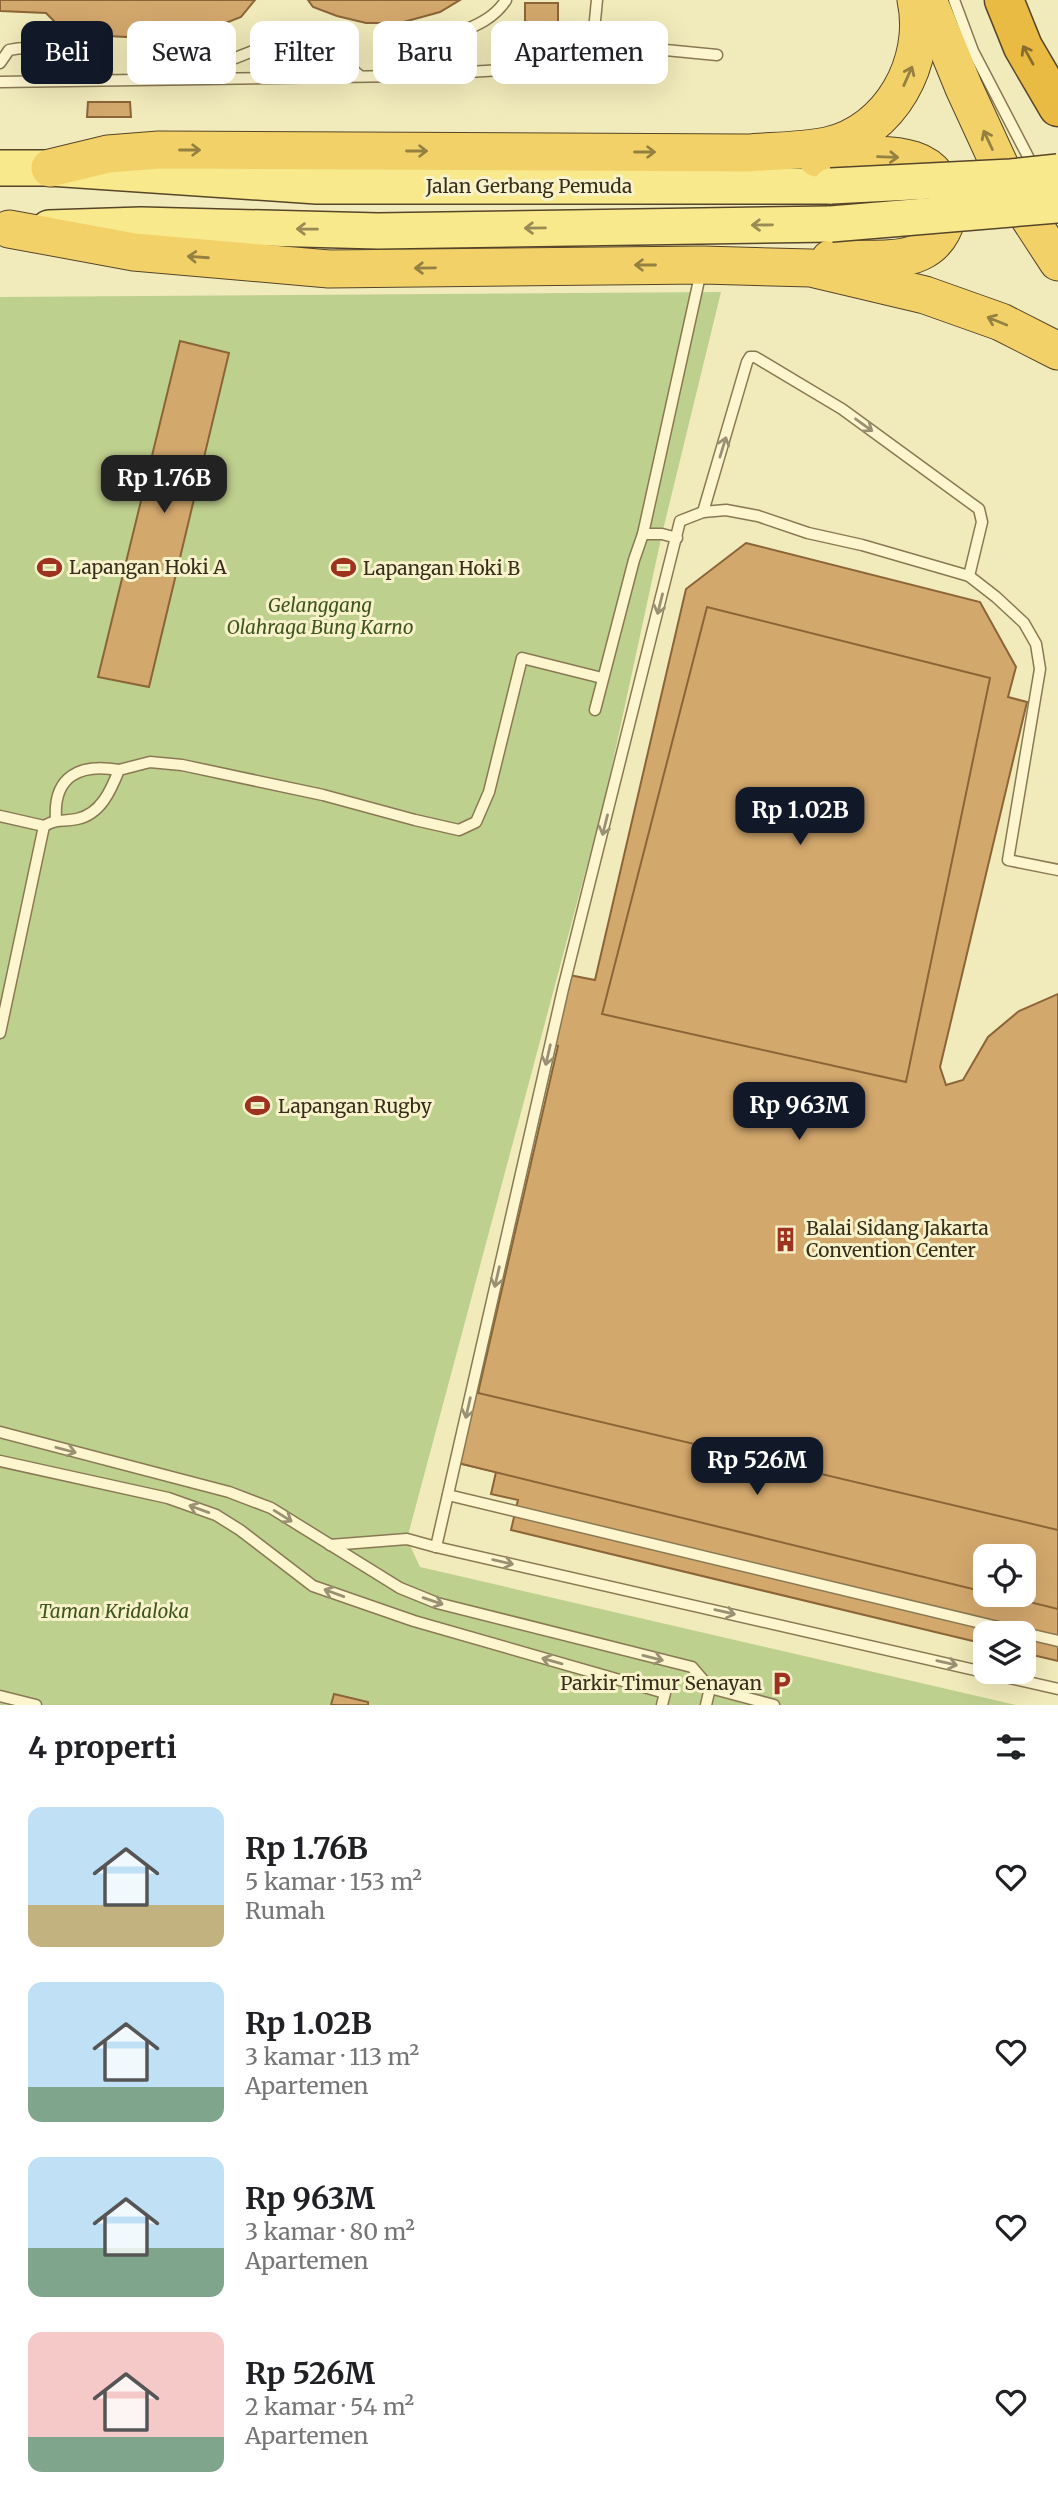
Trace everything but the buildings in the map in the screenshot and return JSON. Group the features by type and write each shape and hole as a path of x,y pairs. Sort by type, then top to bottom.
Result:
{"highway":[{"path":"50,168 108,154 159,150 747,153 827,146 844,140 874,121 899,93 912,66 919,36 920,16 916,0"},
{"path":"928,0 964,88 1011,190 1058,262"},
{"path":"1004,0 1023,47 1058,107"},
{"path":"747,153 774,160 873,156 913,160 925,165 935,174 943,185 947,198 946,223 932,244 921,252 896,257 786,259 760,265"},
{"path":"4,229 134,252 330,269 702,265 811,268 925,295 1001,322 1058,351"}],"main road":[{"name":"Jalan Gerbang Pemuda","path":"0,168 50,168 317,186 831,186 1011,177 1054,195"},
{"path":"4,229 141,225 378,231 831,224 1054,195"}],"lane":[{"path":"477,24 499,11 506,0"},
{"path":"595,21 597,0"},
{"path":"954,0 973,51 1028,159 1054,195"},
{"path":"236,58 286,38 301,36 323,43 360,76"},
{"path":"0,63 9,50 21,47"},
{"path":"668,50 716,55"},
{"path":"236,78 373,76"},
{"path":"0,82 21,82"},
{"path":"595,710 634,559 643,534 702,265"},
{"path":"703,512 747,362 755,356 842,409 979,509 982,522 969,576"},
{"path":"436,1548 563,989 680,521 703,512 726,510 758,516 808,533 862,545 969,576 996,597 1024,623 1036,644 1040,669 1008,860 1058,870"},
{"path":"643,534 662,534 677,538"},
{"path":"56,819 57,793 64,783 77,773 102,766 120,770 150,762 182,765 323,795 459,830 476,822 489,792 522,658 602,678"},
{"path":"0,816 44,826 56,819 75,820 90,815 109,795 120,770"},
{"path":"0,1033 44,826"},
{"path":"0,1432 229,1492 271,1508 400,1588 437,1603 692,1667 710,1688 769,1704"},
{"path":"0,1461 168,1498 216,1515 313,1586 414,1622 664,1693 662,1705"},
{"path":"448,1495 973,1621"},
{"path":"330,1545 407,1539 436,1548 1058,1689"},
{"path":"1036,1636 1058,1641"},
{"path":"706,1705 710,1688"},
{"path":"0,1696 36,1705"}],"green space":[{"name":"Gelanggang Olahraga Bung Karno","path":"721,292 662,534 605,798 407,1539 420,1567 1016,1705 0,1705 0,297"}],"place":[{"name":"Lapangan Hoki A","path":"49,567"},
{"name":"Lapangan Hoki B","path":"343,568"},
{"name":"Lapangan Rugby","path":"258,1106"},
{"name":"Balai Sidang Jakarta Convention Center","path":"786,1239"},
{"name":"Parkir Timur Senayan","path":"782,1683"}],"park label":[{"name":"Taman Kridaloka","path":"114,1611"}]}
